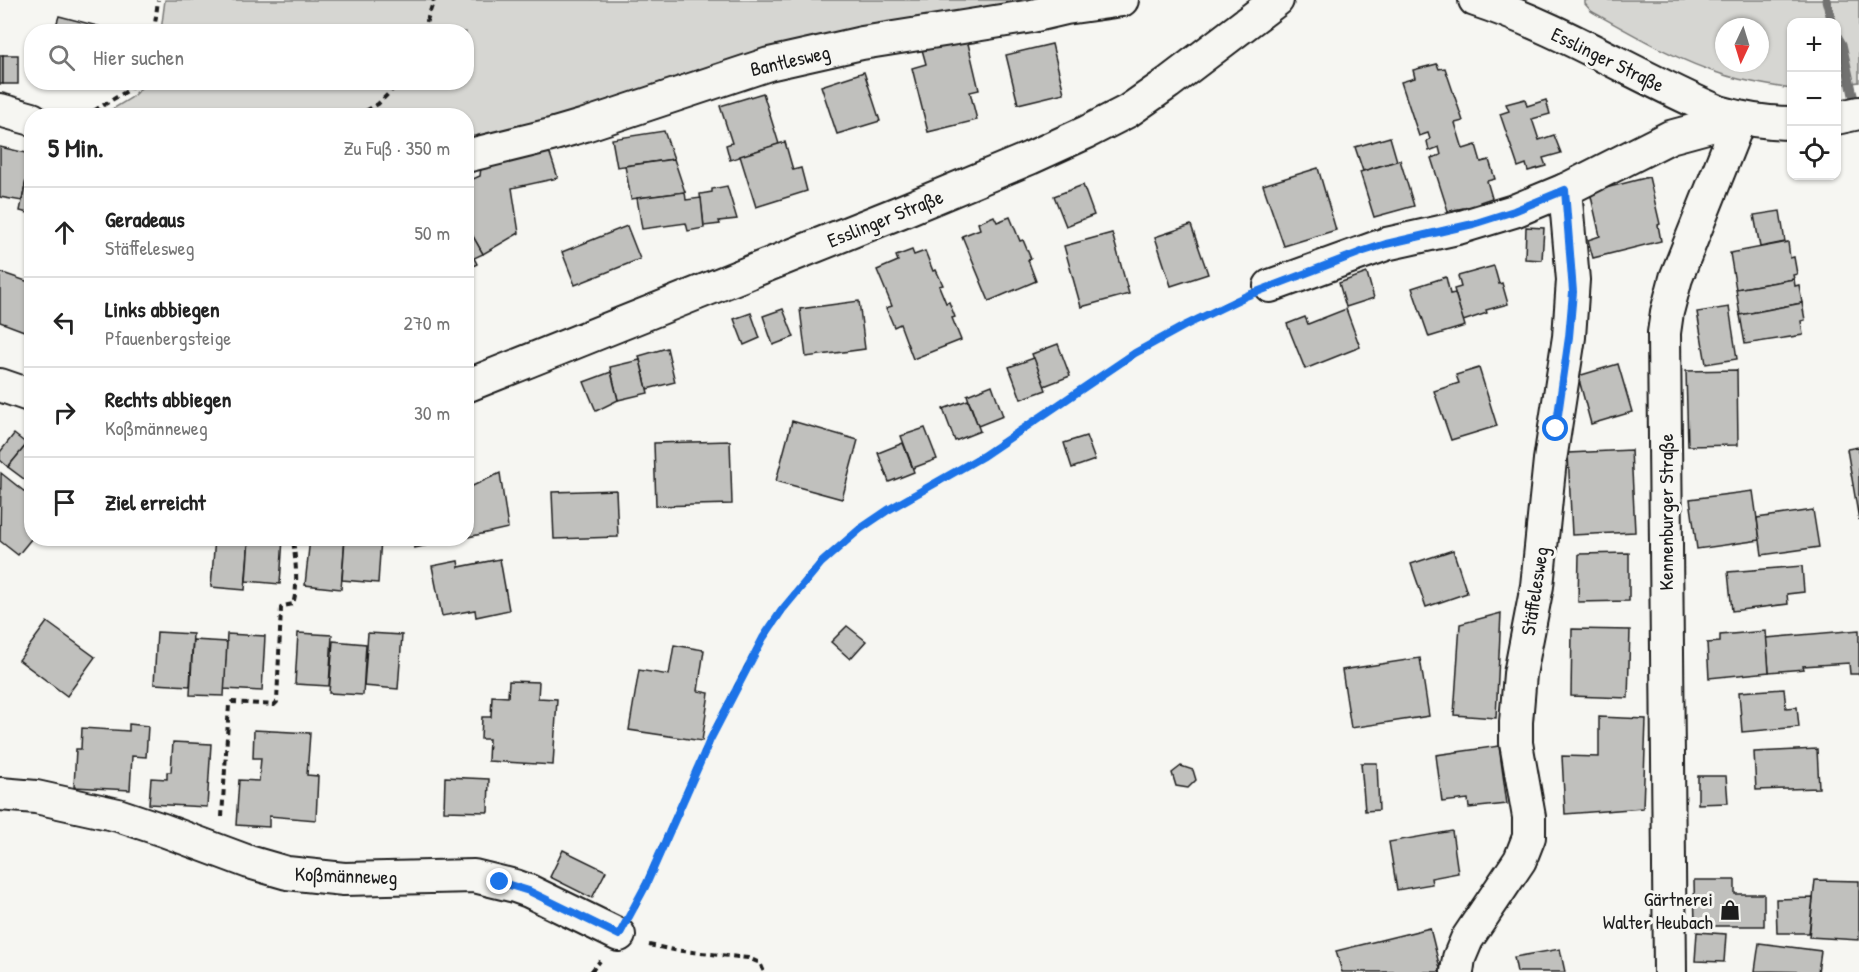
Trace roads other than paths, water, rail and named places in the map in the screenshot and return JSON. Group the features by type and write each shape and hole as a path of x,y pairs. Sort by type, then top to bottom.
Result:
{"street":[{"name":"Bantlesweg","path":"474,154 603,120 769,64 862,43 1122,0"},
{"name":"Esslinger Straße","path":"474,383 900,212 1087,132 1128,111 1277,0"},
{"name":"Esslinger Straße","path":"1475,0 1524,18 1700,103 1740,118"},
{"path":"0,110 24,116"},
{"path":"1841,117 1859,113"},
{"path":"1270,286 1386,244 1473,224 1514,211 1565,190 1670,137 1740,118 1787,123"},
{"name":"Kennenburger Straße","path":"1670,972 1664,333 1676,278 1740,118"},
{"name":"Stäffelesweg","path":"1457,972 1459,958 1467,939 1520,860 1529,837 1529,817 1516,743 1516,722 1520,674 1537,586 1550,460 1569,337 1573,280 1565,190"},
{"path":"0,385 24,393"},
{"name":"Koßmänneweg","path":"0,794 36,797 118,815 287,873 325,878 474,876 529,891 619,935"}],"waterway":[{"path":"1826,0 1831,18"},
{"path":"1841,42 1856,109"}],"place":[{"name":"Gärtnerei Walter Heubach","path":"1730,910"}]}
